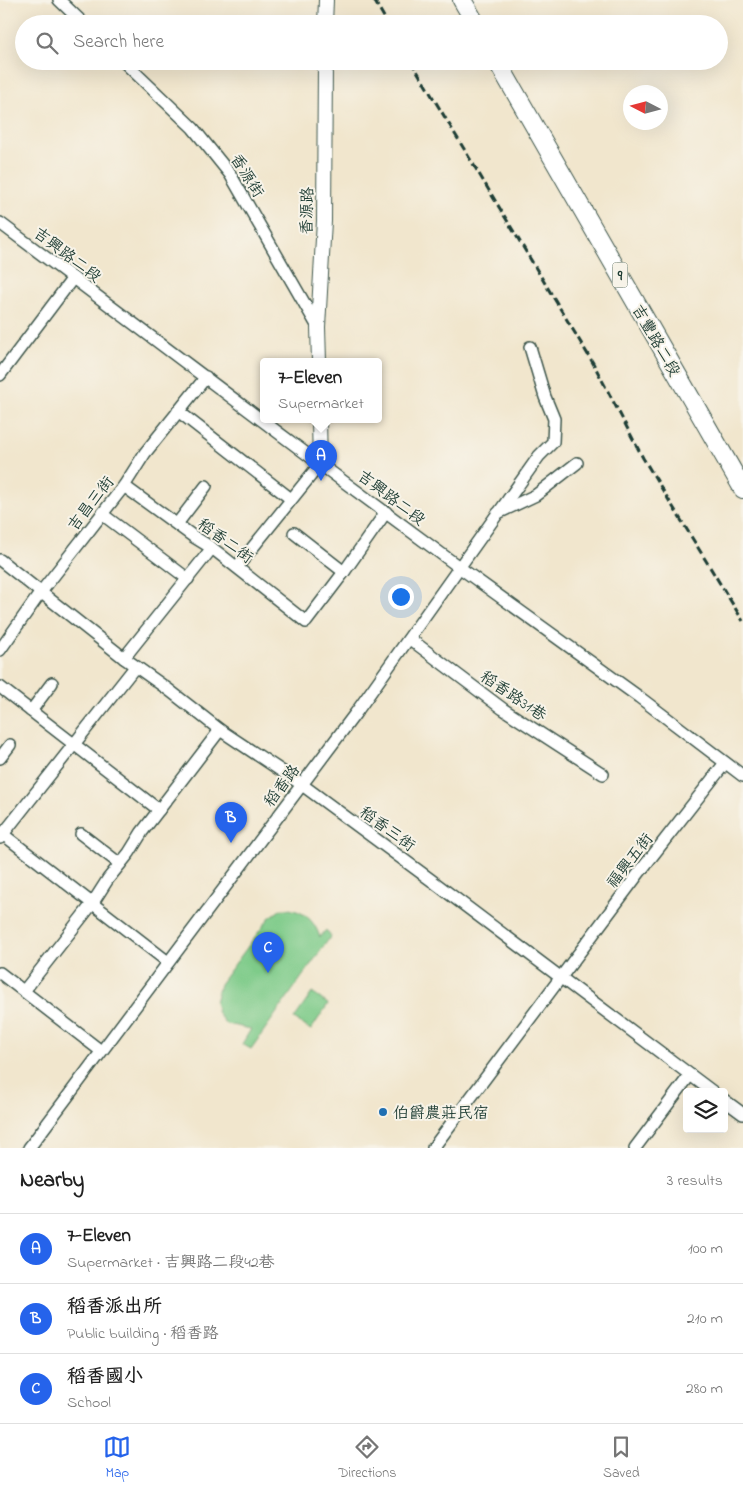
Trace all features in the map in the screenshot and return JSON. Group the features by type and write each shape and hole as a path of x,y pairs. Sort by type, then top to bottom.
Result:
{"main road":[{"path":"462,0 471,15"},
{"name":"吉豐路二段","path":"502,70 743,489"}],"street":[{"path":"59,0 75,15"},
{"path":"325,15 326,0"},
{"name":"香源街","path":"132,70 193,128 230,174 318,327"},
{"name":"香源路","path":"319,358 318,327 324,221 325,70"},
{"name":"吉興路二段","path":"0,223 260,418"},
{"path":"0,375 73,278"},
{"path":"498,513 540,456 553,442 554,418 545,397 530,347"},
{"name":"吉昌三街","path":"0,650 41,592 124,486 145,453 206,377"},
{"path":"178,411 291,499"},
{"name":"吉興路二段","path":"266,423 459,567 639,697 743,776"},
{"path":"237,567 320,464 319,423"},
{"name":"稻香路","path":"28,1148 355,714 498,513 536,495 577,463"},
{"name":"稻香二街","path":"124,486 212,548 306,622 344,572"},
{"path":"177,524 206,486"},
{"path":"294,533 344,572 386,512"},
{"path":"102,514 188,579"},
{"path":"124,658 212,548"},
{"name":"稻香三街","path":"0,560 135,667 169,690 220,730 301,784 708,1088"},
{"name":"稻香路31巷","path":"410,639 503,709 604,774"},
{"path":"135,667 1,835 168,962"},
{"path":"31,711 52,683"},
{"path":"0,687 159,810"},
{"path":"24,991 92,904 142,832 220,730"},
{"path":"0,758 10,745"},
{"name":"福興五街","path":"433,1148 560,978 725,763"},
{"path":"81,834 120,864"},
{"path":"0,973 101,1051"},
{"path":"636,1148 690,1075"},
{"path":"728,1103 743,1114"}],"green space":[{"path":"289,909 300,912 309,918 320,937 326,930 331,936 251,1049 242,1044 251,1029 226,1024 218,1014 215,1002 220,984 269,918 280,910"},
{"path":"312,993 328,1004 311,1030 294,1019"}],"railway":[{"path":"374,0 383,15"},
{"path":"416,70 593,363 643,458 743,621"}],"place":[{"name":"7-Eleven","path":"321,481"},
{"name":"稻香派出所","path":"231,843"},
{"name":"稻香國小","path":"268,973"},
{"name":"伯爵農莊民宿","path":"383,1112"}]}
